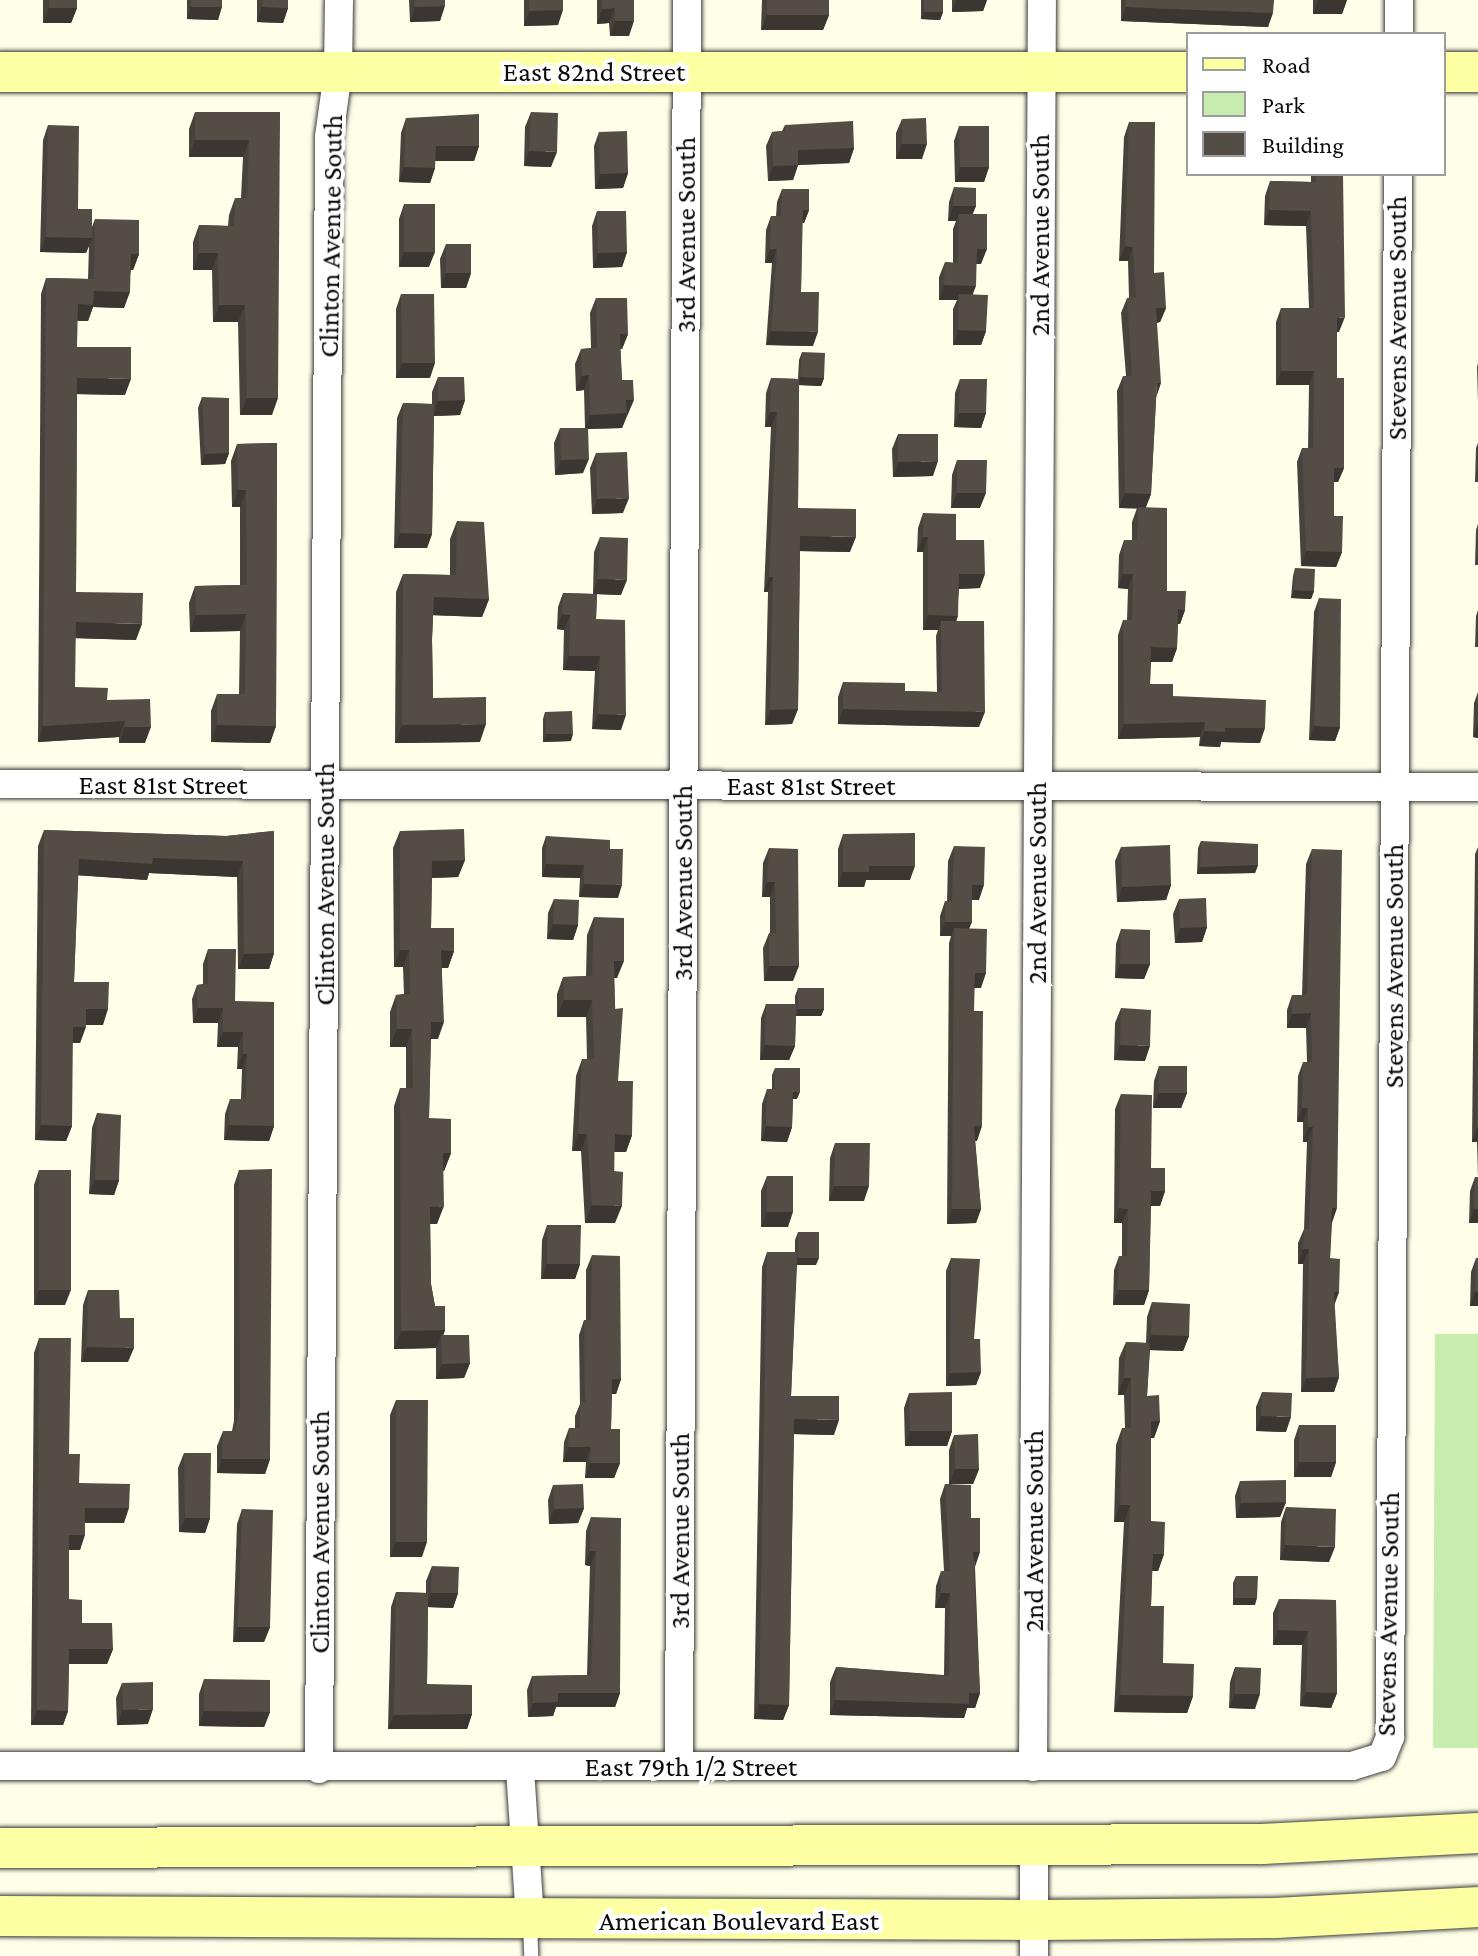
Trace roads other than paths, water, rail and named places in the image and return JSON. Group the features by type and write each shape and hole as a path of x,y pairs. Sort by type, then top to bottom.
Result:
{"main road":[{"name":"East 82nd Street","path":"0,72 1186,72"},
{"path":"1446,72 1478,72"},
{"path":"0,1916 1,1848 1262,1844 1478,1833"},
{"name":"American Boulevard East","path":"0,1916 530,1938 1034,1938 1277,1918 1478,1907"}],"street":[{"name":"Clinton Avenue South","path":"319,1769 329,137 338,72 339,0"},
{"name":"3rd Avenue South","path":"679,1766 687,0"},
{"name":"2nd Avenue South","path":"1033,1767 1042,0"},
{"path":"1399,0 1399,32"},
{"name":"Stevens Avenue South","path":"1382,1757 1390,1737 1398,176"},
{"name":"East 81st Street","path":"0,784 1478,787"},
{"name":"East 79th 1/2 Street","path":"0,1766 319,1769 1352,1766 1382,1757"},
{"path":"520,1769 521,1847 530,1938"},
{"path":"1034,1844 1034,1938"}],"lane":[{"path":"0,1916 0,1928"}]}
